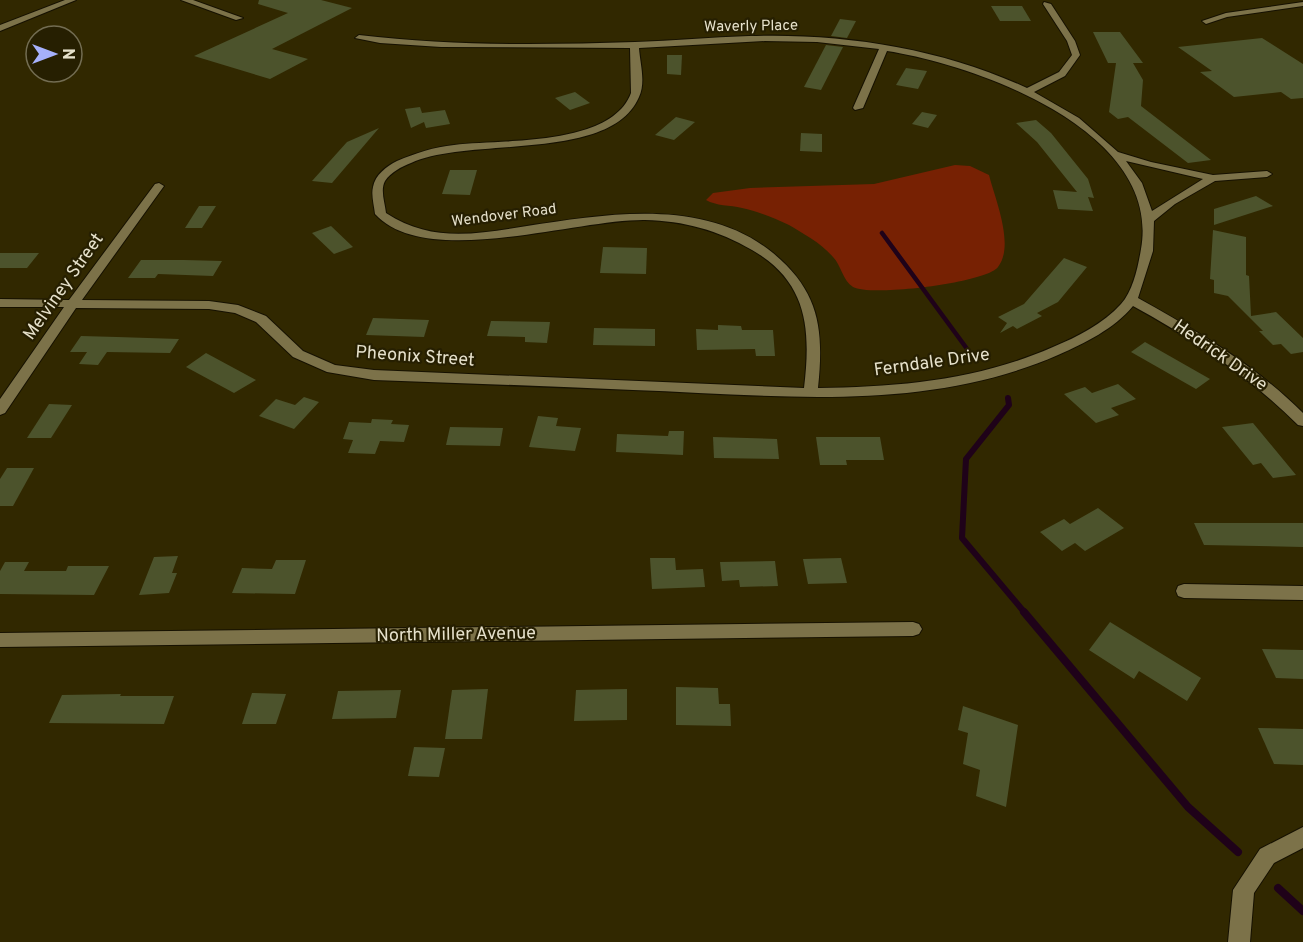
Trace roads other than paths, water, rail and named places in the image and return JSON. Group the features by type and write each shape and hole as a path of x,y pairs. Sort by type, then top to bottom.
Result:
{"street":[{"path":"53,0 68,2"},
{"path":"185,0 239,18"},
{"path":"0,28 68,2"},
{"path":"1028,91 1053,81 1070,69 1076,55 1071,40 1047,4"},
{"path":"1206,21 1227,15 1303,4"},
{"name":"Waverly Place","path":"359,38 425,45 634,45 763,38 824,40 884,48 971,69 1028,91 1065,113 1115,154"},
{"name":"Wendover Road","path":"634,45 637,85 635,98 625,111 607,123 584,133 555,140 468,145 427,152 404,160 387,172 378,186 381,214 398,228 424,236 456,238 644,215 679,218 714,225 745,238 778,262 802,292 815,325 811,392"},
{"path":"858,108 884,48"},
{"path":"1115,154 1149,165 1213,178 1267,174"},
{"name":"Ferndale Drive","path":"811,392 900,389 984,378 1046,358 1096,331 1132,300 1147,259 1149,219 1136,181 1115,154"},
{"path":"1149,219 1171,202 1213,178"},
{"name":"Melviney Street","path":"0,410 73,303 159,186"},
{"name":"Hedrick Drive","path":"1132,300 1190,332 1239,367 1289,406 1303,420"},
{"name":"Pheonix Street","path":"0,303 209,305 238,309 261,319 298,354 332,369 374,375 811,392"},
{"path":"1184,591 1303,593"},
{"name":"North Miller Avenue","path":"0,640 913,629"},
{"path":"1239,942 1244,890 1267,856 1303,837"}],"waterway":[{"path":"882,233 973,357"},
{"path":"972,355 976,360"},
{"path":"1008,398 1009,405 966,459 962,538 1025,613"},
{"path":"1024,612 1188,807 1238,852"},
{"path":"1278,888 1303,911"}]}
